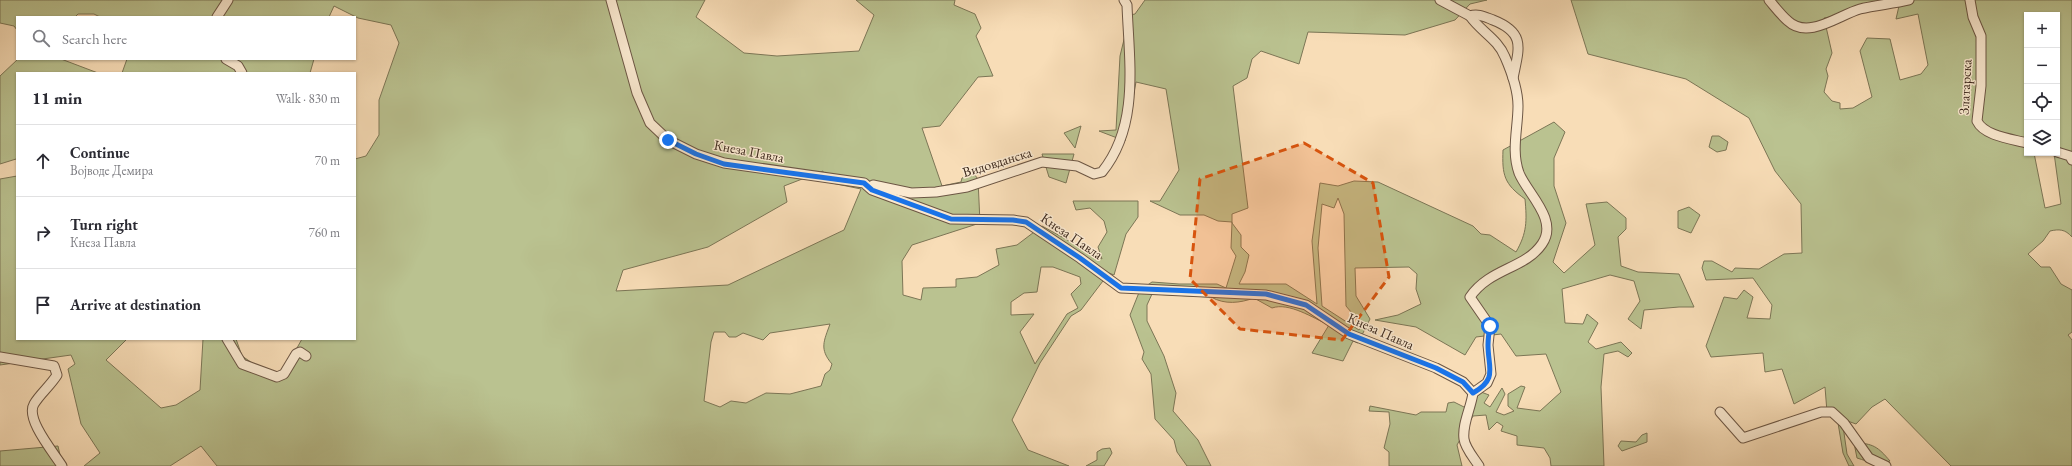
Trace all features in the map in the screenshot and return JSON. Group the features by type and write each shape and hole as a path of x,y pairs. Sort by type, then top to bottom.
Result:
{"street":[{"path":"218,16 228,0"},
{"name":"Кнеза Павла","path":"611,0 637,93 650,123 668,140 696,154 724,164 864,183 872,190 951,219 1013,220 1026,222 1080,258 1121,288 1266,294 1306,305 1349,334 1436,368 1463,382 1473,393"},
{"name":"Видовданска","path":"864,183 911,193 936,192 967,187 1042,162 1077,166 1094,174 1102,172 1124,130 1130,99 1127,5 1124,0"},
{"path":"1440,0 1470,16 1474,22 1494,39 1504,54 1513,78 1518,106 1515,153 1519,172 1542,210 1546,233 1543,244 1531,256 1492,276 1476,288 1470,298 1490,326 1488,345 1491,374 1487,383 1473,393 1472,404 1465,423 1464,439 1479,466"},
{"path":"1769,0 1789,22 1807,29 1824,25 1837,17 1860,9 1909,0"},
{"name":"Златарска","path":"1970,0 1973,17 1981,36 1980,86 1977,121 1986,131 2024,142"},
{"path":"1470,16 1475,14 1492,19 1504,24 1516,34 1517,60 1513,78"},
{"path":"228,60 238,66 241,72"},
{"path":"2060,153 2070,156 2072,160"},
{"path":"228,340 242,364 277,377 284,374 296,354 300,352 306,356"},
{"path":"0,357 54,366 57,375 49,387 33,404 32,412 33,422 62,466"},
{"path":"1720,412 1743,438 1821,412 1832,412 1844,423 1869,458 1886,466"}],"highlighted area":[{"path":"1304,143 1373,183 1389,277 1342,340 1240,329 1190,279 1200,179"}],"green space":[{"path":"0,0 705,0 696,17 744,53 777,56 859,51 874,15 856,0 955,0 954,5 975,14 981,28 976,36 993,76 978,77 940,126 922,128 942,186 961,182 962,178 974,174 978,179 980,223 912,245 902,261 903,295 921,300 923,288 956,287 956,279 977,277 999,265 996,249 1017,245 1042,226 1102,259 1098,247 1107,232 1104,221 1090,208 1076,210 1073,201 1138,201 1138,217 1126,234 1114,275 1109,273 1081,310 1071,316 1040,363 1012,420 1028,450 1069,466 217,466 201,446 170,466 84,466 100,453 81,424 68,369 75,364 71,355 0,365 0,179 16,176 16,340 126,340 106,360 161,408 176,405 200,390 203,340 236,340 242,356 261,369 276,373 284,371 301,340 356,340 356,159 366,156 379,135 379,100 399,43 391,25 358,18 334,6 329,16 98,16 94,14 78,14 76,16 16,16 16,29 14,26 0,23","holes":["823,171 822,181 861,189 844,230 728,285 616,291 623,270 708,247 787,202 784,186","1041,267 1053,267 1080,277 1081,284 1071,294 1078,308 1067,314 1035,364 1020,332 1034,314 1011,315 1011,302 1024,293 1037,292","830,324 824,349 825,354 832,364 830,370 825,374 821,386 790,394 766,393 746,403 731,401 720,407 704,401 711,342 714,332 725,332 729,337 736,337 743,333 763,340 770,333"]},
{"path":"1145,0 1487,0 1470,4 1455,20 1405,35 1308,32 1299,64 1261,51 1252,59 1247,78 1233,86 1248,208 1232,214 1232,222 1218,221 1204,215 1180,215 1150,201 1160,201 1179,170 1166,89 1136,82 1125,141 1099,131 1116,130 1120,56 1130,15 1135,14"},
{"path":"1571,0 2072,0 2072,237 2067,232 2062,230 2050,231 2043,241 2028,254 2041,267 2050,267 2061,284 2072,290 2072,332 2068,335 2072,340 2072,466 1951,466 1885,399 1872,407 1856,424 1842,419 1847,454 1854,466 1849,466 1843,453 1837,417 1827,412 1825,387 1794,404 1782,369 1765,372 1763,353 1711,357 1706,346 1724,297 1737,299 1744,290 1753,297 1747,318 1770,319 1772,305 1753,278 1706,280 1702,268 1704,261 1712,261 1732,272 1735,268 1759,269 1784,254 1802,253 1801,204 1775,171 1749,118 1686,79 1588,54","holes":["1899,6 1896,19 1918,14 1928,65 1921,74 1900,80 1890,39 1867,38 1860,51 1872,97 1853,108 1840,109 1840,103 1832,101 1824,92 1828,76 1826,69 1832,53 1824,18"]},
{"path":"17,60 64,60 95,72 16,72 16,159 0,164 0,76"},
{"path":"127,60 314,60 310,72 122,72"},
{"path":"1554,122 1565,132 1554,158 1554,186 1566,223 1553,262 1564,273 1595,245 1586,204 1607,202 1626,218 1626,229 1618,237 1621,266 1638,272 1679,274 1694,307 1644,310 1641,329 1628,319 1640,301 1634,281 1610,275 1562,289 1565,323 1583,324 1587,314 1598,323 1588,342 1596,349 1621,342 1632,353 1628,357 1618,351 1604,354 1601,387 1604,466 1551,466 1550,458 1544,448 1517,445 1517,436 1501,431 1503,426 1497,422 1489,430 1486,415 1473,416 1457,445 1462,466 1389,466 1389,452 1384,448 1390,424 1389,412 1369,411 1370,406 1416,415 1421,412 1446,412 1448,403 1454,402 1464,407 1481,392 1489,395 1484,403 1490,407 1502,388 1505,394 1496,412 1504,415 1514,411 1508,406 1508,394 1521,386 1525,387 1517,408 1540,411 1561,392 1546,354 1516,356 1501,334 1476,337 1465,355 1416,327 1375,320 1398,315 1421,304 1416,289 1417,274 1409,267 1355,268 1356,296 1370,319 1358,343 1353,341 1343,361 1312,353 1329,325 1293,309 1286,307 1272,308 1254,298 1243,301 1227,302 1216,300 1211,297 1152,294 1147,305 1147,321 1164,356 1176,393 1173,411 1198,440 1211,466 1187,466 1177,452 1174,440 1155,419 1151,374 1142,359 1144,352 1130,315 1140,290 1152,282 1217,284 1226,288 1236,256 1231,248 1232,222 1241,235 1241,247 1249,255 1245,272 1239,284 1286,284 1317,304 1312,241 1320,183 1338,186 1354,181 1378,182 1473,226 1481,234 1490,235 1516,252 1524,233 1526,214 1525,199 1513,189 1506,178 1503,166 1503,150","holes":["1338,198 1344,214 1346,306 1362,325 1359,330 1322,306 1318,248 1322,204 1334,208"]},
{"path":"1081,126 1075,148 1064,133"},
{"path":"1712,136 1719,136 1728,142 1726,150 1717,152 1709,147"},
{"path":"1042,154 1074,154 1066,183 1049,177"},
{"path":"1689,207 1700,215 1691,233 1678,228 1678,211"},
{"path":"1647,433 1647,442 1622,451 1618,446 1621,441 1636,442 1642,435"},
{"path":"1854,443 1866,444 1875,447 1890,461 1877,463 1857,458"},
{"path":"58,446 60,455 54,456 59,466 0,466 0,451"},
{"path":"1110,448 1112,453 1104,466 1086,466 1097,460 1097,452 1102,449"}],"route":[{"path":"668,140 696,154 724,164 864,183 872,190 951,219 1013,220 1026,222 1102,273 1121,288 1266,294 1306,305 1349,334 1395,354 1436,368 1463,382 1473,393 1487,383 1491,374 1488,345 1490,326"}]}
